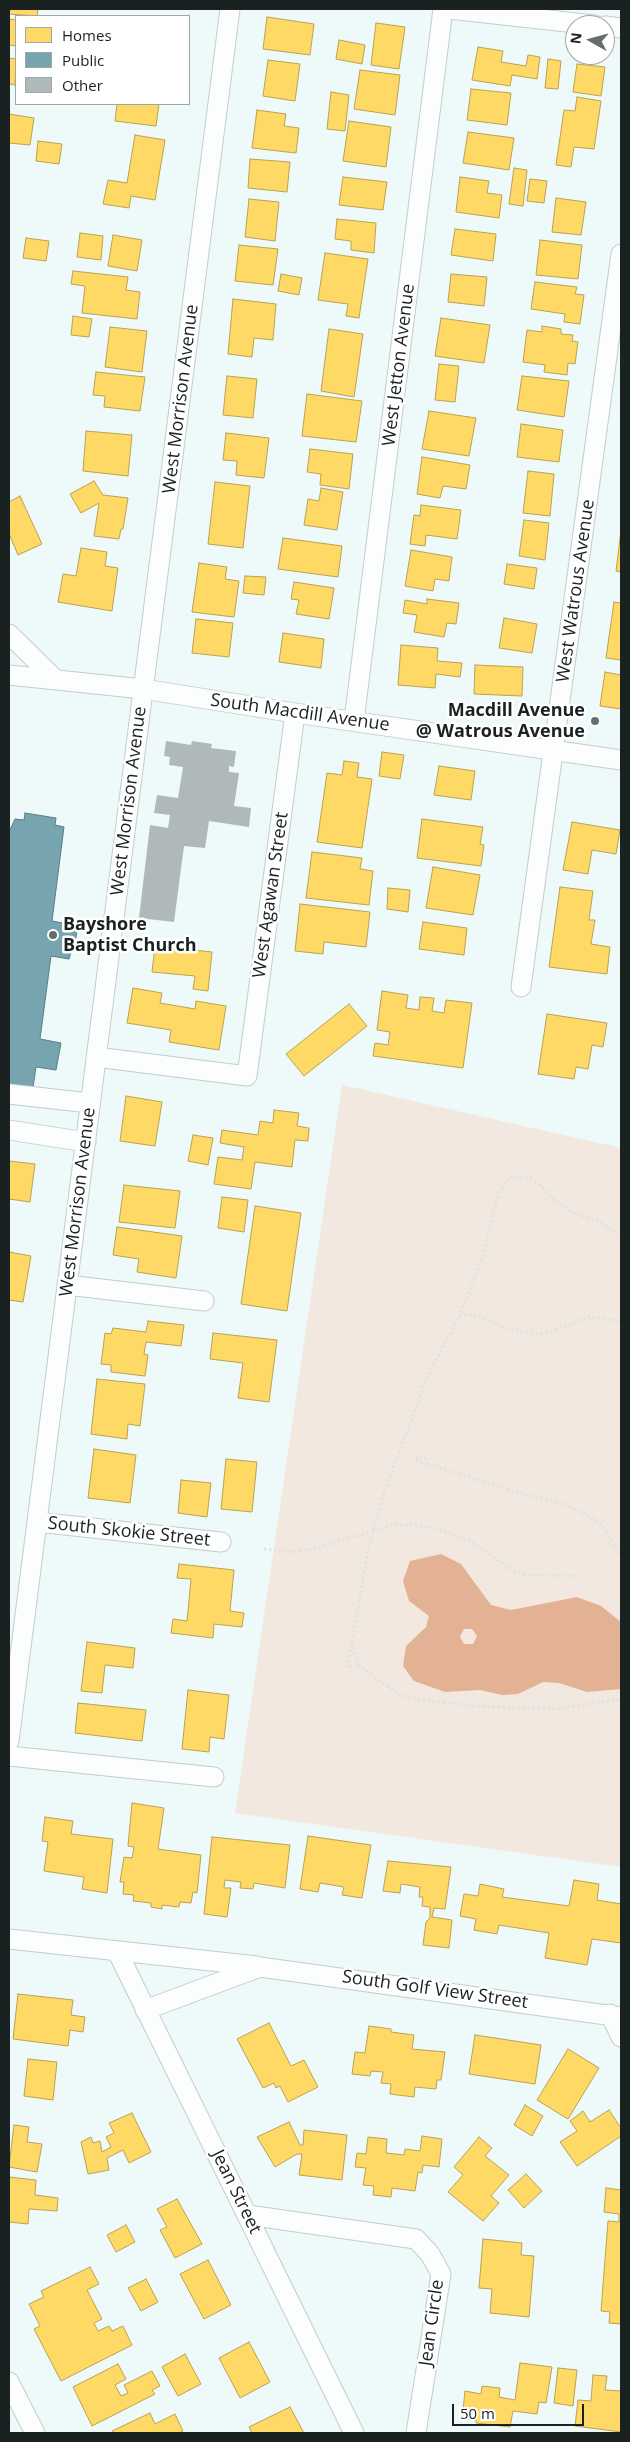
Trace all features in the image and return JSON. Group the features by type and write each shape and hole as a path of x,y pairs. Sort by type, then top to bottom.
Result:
{"street":[{"name":"West Morrison Avenue","path":"9,1741 230,9"},
{"name":"West Jetton Avenue","path":"354,721 443,9"},
{"path":"449,9 565,22"},
{"name":"West Watrous Avenue","path":"521,987 555,750 621,254"},
{"path":"9,634 56,680"},
{"name":"South Macdill Avenue","path":"9,675 144,689 296,714 621,760"},
{"name":"West Agawan Street","path":"96,1056 248,1076 296,714"},
{"path":"9,1094 90,1103"},
{"path":"9,1130 86,1142"},
{"path":"67,1285 204,1301"},
{"name":"South Skokie Street","path":"37,1522 221,1542"},
{"path":"9,1756 214,1777"},
{"name":"South Golf View Street","path":"9,1939 260,1967 616,2015 621,2037"},
{"name":"Jean Street","path":"117,1951 354,2433"},
{"name":"South Golf View Street","path":"145,2010 260,1967"},
{"name":"Jean Circle","path":"248,2215 416,2239 430,2254 441,2274 416,2433"},
{"path":"9,2382 35,2433"}],"path":[{"path":"358,1665 347,1667 374,1530 383,1495 428,1376 458,1318 481,1262 498,1194 506,1181 514,1176 531,1179 539,1184 554,1200 573,1213 600,1222 621,1236"},
{"path":"458,1318 464,1315 476,1315 503,1327 527,1333 544,1334 589,1317 621,1321"},
{"path":"428,1464 506,1489 564,1504 600,1523 621,1556"},
{"path":"264,1548 291,1552 313,1549 392,1525 416,1524 438,1529 471,1541 510,1568 524,1575 580,1576"},
{"path":"352,1642 358,1665 400,1695 422,1700 476,1706 554,1709 621,1699"}],"shaded area":[{"path":"342,1085 621,1148 621,1867 235,1813"},
{"path":"441,1554 461,1564 491,1605 511,1610 577,1597 601,1606 621,1622 621,1689 587,1692 559,1683 543,1682 518,1694 502,1695 480,1690 445,1692 414,1681 403,1666 406,1646 426,1627 429,1616 409,1601 403,1581 410,1561","holes":["464,1629 472,1629 477,1636 473,1644 464,1644 460,1637"]}],"building: Homes":[{"path":"9,9 38,9 37,15 9,14"},
{"path":"267,17 314,24 310,55 263,49"},
{"path":"9,19 15,20 15,46 9,45"},
{"path":"376,23 405,27 399,69 371,65"},
{"path":"339,40 365,45 362,64 336,59"},
{"path":"478,47 503,51 501,62 526,66 528,55 540,57 537,79 512,75 510,86 472,80"},
{"path":"9,58 15,59 15,85 9,84"},
{"path":"548,59 561,61 558,89 545,88"},
{"path":"268,60 300,64 295,101 263,96"},
{"path":"577,65 605,67 601,96 573,92"},
{"path":"360,70 400,75 395,115 354,109"},
{"path":"471,89 511,93 507,125 467,120"},
{"path":"331,92 349,95 345,131 327,129"},
{"path":"577,97 601,101 594,149 574,147 571,167 556,165 564,110 575,111"},
{"path":"117,105 159,105 156,126 115,121"},
{"path":"257,110 286,114 284,126 299,128 296,153 252,148"},
{"path":"9,114 34,118 30,145 9,143"},
{"path":"349,121 391,127 386,167 343,161"},
{"path":"468,132 514,138 509,170 463,163"},
{"path":"135,135 165,140 155,200 131,196 129,208 103,204 108,180 127,183"},
{"path":"38,141 62,144 59,164 36,161"},
{"path":"250,159 290,162 287,192 248,188"},
{"path":"514,168 527,170 523,206 509,204"},
{"path":"343,177 387,182 383,210 339,205"},
{"path":"460,177 489,181 487,193 502,195 499,218 456,212"},
{"path":"530,179 547,181 544,203 527,201"},
{"path":"556,198 586,202 581,235 552,232"},
{"path":"249,199 279,202 275,241 245,237"},
{"path":"337,219 376,223 374,253 351,250 351,241 335,239"},
{"path":"455,229 496,234 493,261 451,255"},
{"path":"80,233 103,236 101,260 77,257"},
{"path":"113,235 142,240 137,271 108,266"},
{"path":"26,238 49,241 46,261 23,258"},
{"path":"540,240 582,245 578,279 536,275"},
{"path":"239,245 278,249 273,285 235,281"},
{"path":"325,253 368,259 359,318 346,316 348,304 318,300"},
{"path":"73,271 128,277 126,290 140,292 137,319 82,313 85,286 71,284"},
{"path":"281,274 302,278 299,295 278,291"},
{"path":"451,274 487,277 484,306 448,302"},
{"path":"535,282 577,287 575,294 584,295 580,324 564,322 565,314 531,309"},
{"path":"233,299 276,304 273,340 254,338 252,357 228,354"},
{"path":"73,316 92,319 89,337 71,335"},
{"path":"441,318 490,325 484,363 435,356"},
{"path":"542,326 561,329 561,334 573,335 572,341 578,342 575,364 568,363 567,375 544,372 545,365 523,362 527,330 542,332"},
{"path":"110,327 147,331 142,372 105,367"},
{"path":"329,329 363,334 354,397 321,391"},
{"path":"439,364 459,366 455,402 435,400"},
{"path":"96,372 145,377 140,411 104,407 105,396 93,395"},
{"path":"227,376 257,379 253,418 223,415"},
{"path":"522,376 569,381 564,417 517,410"},
{"path":"307,394 362,401 356,442 302,436"},
{"path":"429,411 476,418 469,456 422,449"},
{"path":"521,424 563,430 559,462 517,457"},
{"path":"86,431 132,435 128,476 83,471"},
{"path":"226,433 269,438 264,478 236,475 237,461 223,460"},
{"path":"310,449 353,454 349,489 320,485 321,474 307,472"},
{"path":"422,457 470,465 466,489 443,486 440,498 417,494"},
{"path":"528,471 554,474 550,516 523,513"},
{"path":"94,481 103,495 128,498 123,529 121,529 119,539 94,536 99,503 81,513 70,494"},
{"path":"215,482 250,486 243,548 208,544"},
{"path":"321,488 343,492 337,530 304,525 308,499 319,501"},
{"path":"20,496 42,544 18,555 9,534 9,502"},
{"path":"421,505 461,510 457,539 426,535 425,546 410,544 414,515 420,516"},
{"path":"524,520 549,523 545,560 519,556"},
{"path":"621,530 621,572 616,571"},
{"path":"283,538 342,546 338,577 278,569"},
{"path":"81,548 107,552 105,566 118,568 112,611 58,602 63,574 76,576"},
{"path":"411,550 452,557 449,581 435,579 433,591 405,586"},
{"path":"199,563 227,567 225,579 239,581 234,617 192,612"},
{"path":"507,564 537,568 534,589 504,584"},
{"path":"245,576 266,577 264,595 243,593"},
{"path":"294,582 334,588 329,619 296,614 299,600 291,599"},
{"path":"427,599 459,603 456,624 447,623 444,637 414,632 417,615 403,613 405,600 427,604"},
{"path":"614,602 621,603 621,660 606,658"},
{"path":"504,618 537,624 532,653 499,648"},
{"path":"196,619 233,623 229,657 192,653"},
{"path":"283,633 324,639 321,668 279,662"},
{"path":"401,645 438,648 437,661 462,663 460,677 436,674 435,688 398,685"},
{"path":"475,665 523,667 522,696 474,694"},
{"path":"605,672 621,675 621,709 600,706"},
{"path":"382,752 404,755 400,779 379,776"},
{"path":"344,761 359,763 357,777 372,779 362,848 317,842 327,773 342,775"},
{"path":"439,766 475,771 471,800 434,795"},
{"path":"422,819 483,827 480,844 484,845 481,866 417,858"},
{"path":"572,822 620,830 616,854 592,850 588,874 563,870"},
{"path":"312,852 362,858 360,869 373,871 369,905 306,898"},
{"path":"433,867 480,875 473,915 426,908"},
{"path":"560,887 593,891 589,920 595,920 591,944 610,947 607,974 549,967"},
{"path":"388,888 410,890 408,912 387,909"},
{"path":"300,904 370,912 366,947 324,942 323,954 295,951"},
{"path":"423,922 467,928 464,955 419,949"},
{"path":"155,946 212,952 208,991 193,989 195,976 152,972"},
{"path":"133,988 162,993 160,1003 195,1009 196,1001 226,1006 219,1050 169,1042 171,1030 127,1023"},
{"path":"382,991 408,995 406,1008 419,1010 420,997 434,998 432,1011 444,1013 446,1000 472,1003 463,1068 373,1056 375,1043 388,1045 390,1032 377,1030"},
{"path":"349,1004 367,1026 304,1076 286,1054"},
{"path":"547,1014 607,1023 603,1047 592,1045 588,1069 576,1067 574,1079 538,1074"},
{"path":"126,1096 162,1102 155,1146 120,1141"},
{"path":"274,1110 299,1113 297,1126 309,1128 308,1141 295,1140 292,1167 255,1162 251,1189 214,1184 218,1157 242,1160 244,1147 220,1143 222,1130 258,1135 260,1121 273,1123"},
{"path":"193,1135 213,1138 208,1165 188,1161"},
{"path":"9,1161 35,1164 30,1202 9,1199"},
{"path":"124,1185 180,1191 175,1228 119,1222"},
{"path":"222,1197 248,1200 244,1232 218,1228"},
{"path":"255,1206 301,1213 287,1311 241,1304"},
{"path":"117,1227 182,1236 176,1278 137,1272 139,1259 113,1255"},
{"path":"9,1252 31,1256 23,1302 9,1300"},
{"path":"148,1321 184,1325 181,1346 146,1342 144,1354 148,1355 145,1376 111,1372 111,1365 101,1364 105,1333 111,1334 113,1328 146,1332"},
{"path":"213,1333 277,1340 269,1402 238,1398 243,1363 210,1359"},
{"path":"97,1379 145,1384 140,1426 128,1424 127,1439 91,1434"},
{"path":"94,1449 136,1455 130,1503 88,1498"},
{"path":"226,1459 257,1462 252,1512 221,1509"},
{"path":"181,1480 211,1483 207,1517 178,1513"},
{"path":"179,1564 234,1570 230,1611 244,1613 242,1627 214,1624 213,1638 171,1633 173,1619 187,1621 191,1579 177,1578"},
{"path":"87,1642 135,1648 133,1668 105,1665 102,1693 81,1691"},
{"path":"188,1690 229,1695 224,1739 210,1737 209,1752 182,1749"},
{"path":"78,1703 146,1710 142,1741 75,1733"},
{"path":"132,1803 164,1808 158,1849 201,1855 197,1893 193,1892 191,1903 180,1902 179,1907 162,1905 162,1909 151,1907 151,1903 133,1901 134,1895 123,1894 124,1882 120,1882 124,1857 132,1858 134,1847 128,1846"},
{"path":"45,1817 73,1821 71,1834 113,1839 107,1893 82,1889 84,1877 44,1871 48,1842 42,1841"},
{"path":"308,1836 371,1845 362,1898 342,1895 344,1887 320,1883 318,1892 300,1889"},
{"path":"212,1837 290,1845 285,1888 254,1883 253,1889 240,1888 241,1882 225,1880 224,1888 231,1888 227,1917 204,1914"},
{"path":"388,1861 451,1867 445,1909 434,1908 432,1917 452,1920 449,1948 423,1945 426,1922 430,1918 430,1907 422,1906 423,1897 419,1897 420,1887 401,1884 400,1893 383,1891"},
{"path":"574,1880 599,1884 597,1900 621,1904 621,1943 592,1939 587,1965 545,1958 549,1933 499,1925 497,1934 474,1930 476,1919 460,1916 464,1894 478,1896 480,1884 504,1889 502,1897 569,1906"},
{"path":"18,1994 73,2000 71,2015 85,2017 83,2032 70,2030 68,2046 13,2039"},
{"path":"269,2023 291,2066 304,2060 318,2087 288,2102 280,2086 276,2088 274,2083 263,2088 237,2039"},
{"path":"369,2026 391,2029 391,2032 414,2035 412,2049 445,2052 441,2080 437,2080 436,2089 415,2087 414,2097 390,2094 391,2084 381,2083 383,2072 371,2071 370,2076 352,2074 355,2052 365,2053"},
{"path":"475,2035 541,2045 535,2084 469,2074"},
{"path":"568,2049 599,2068 568,2119 537,2100"},
{"path":"28,2059 57,2062 53,2100 24,2096"},
{"path":"525,2105 543,2116 532,2136 514,2125"},
{"path":"609,2110 621,2128 621,2136 577,2166 560,2142 577,2131 570,2121 583,2111 590,2122"},
{"path":"132,2113 151,2152 129,2163 123,2150 107,2158 109,2170 88,2174 81,2142 91,2137 93,2143 100,2141 102,2152 111,2147 106,2137 114,2133 109,2123"},
{"path":"289,2122 300,2145 303,2145 304,2130 347,2135 342,2180 299,2175 302,2154 297,2154 275,2167 257,2137"},
{"path":"14,2125 29,2127 27,2142 42,2144 37,2172 9,2167"},
{"path":"422,2136 442,2139 439,2167 423,2165 422,2173 418,2172 415,2191 392,2188 391,2197 373,2195 374,2186 363,2185 366,2168 355,2167 357,2153 366,2154 368,2137 387,2139 386,2153 404,2155 405,2149 420,2151"},
{"path":"479,2137 492,2148 485,2156 509,2175 491,2196 499,2203 483,2221 448,2192 463,2175 454,2167"},
{"path":"526,2174 542,2191 524,2208 508,2190"},
{"path":"9,2177 36,2180 35,2195 58,2198 57,2211 29,2209 28,2224 9,2222"},
{"path":"606,2188 621,2190 621,2324 609,2323 610,2312 601,2311 608,2221 619,2222 619,2214 604,2212"},
{"path":"177,2199 202,2244 175,2258 160,2230 167,2227 157,2209"},
{"path":"126,2225 135,2242 116,2252 107,2235"},
{"path":"483,2239 522,2243 521,2255 534,2256 529,2317 490,2313 492,2289 479,2288"},
{"path":"208,2260 231,2305 204,2319 180,2274"},
{"path":"90,2267 99,2284 87,2290 102,2319 94,2323 98,2331 109,2326 112,2331 123,2326 132,2345 61,2381 34,2329 40,2326 29,2304 44,2297 41,2291"},
{"path":"146,2279 158,2302 141,2311 128,2288"},
{"path":"249,2342 270,2382 240,2398 219,2358"},
{"path":"185,2354 201,2384 178,2396 162,2367"},
{"path":"520,2363 552,2367 546,2403 539,2402 537,2414 513,2411 510,2427 476,2423 477,2412 463,2410 465,2391 481,2394 482,2386 500,2388 499,2397 515,2400"},
{"path":"118,2364 126,2379 115,2385 121,2396 128,2393 124,2385 152,2371 160,2386 152,2390 155,2394 92,2426 73,2387"},
{"path":"558,2368 577,2370 573,2406 554,2403"},
{"path":"593,2375 607,2376 605,2390 621,2391 621,2432 575,2426 578,2400 591,2401"},
{"path":"290,2407 304,2433 252,2433 249,2427"},
{"path":"150,2413 155,2424 175,2414 183,2431 179,2433 113,2433 112,2431"}],"building: Public":[{"path":"25,813 56,818 55,825 64,827 52,921 78,926 74,948 72,948 69,959 51,956 40,1039 61,1043 56,1070 36,1067 33,1087 9,1084 9,832 15,819 24,820"}],"building: Other":[{"path":"166,741 191,745 192,741 212,744 211,748 236,751 234,767 229,766 229,772 239,773 234,806 251,808 249,827 209,821 205,848 184,846 174,922 139,918 150,825 168,828 170,815 154,813 157,795 178,798 183,767 169,765 170,757 164,756"}],"place":[{"name":"Macdill Avenue @ Watrous Avenue","path":"595,721"},
{"name":"Bayshore Baptist Church","path":"53,935"}]}
